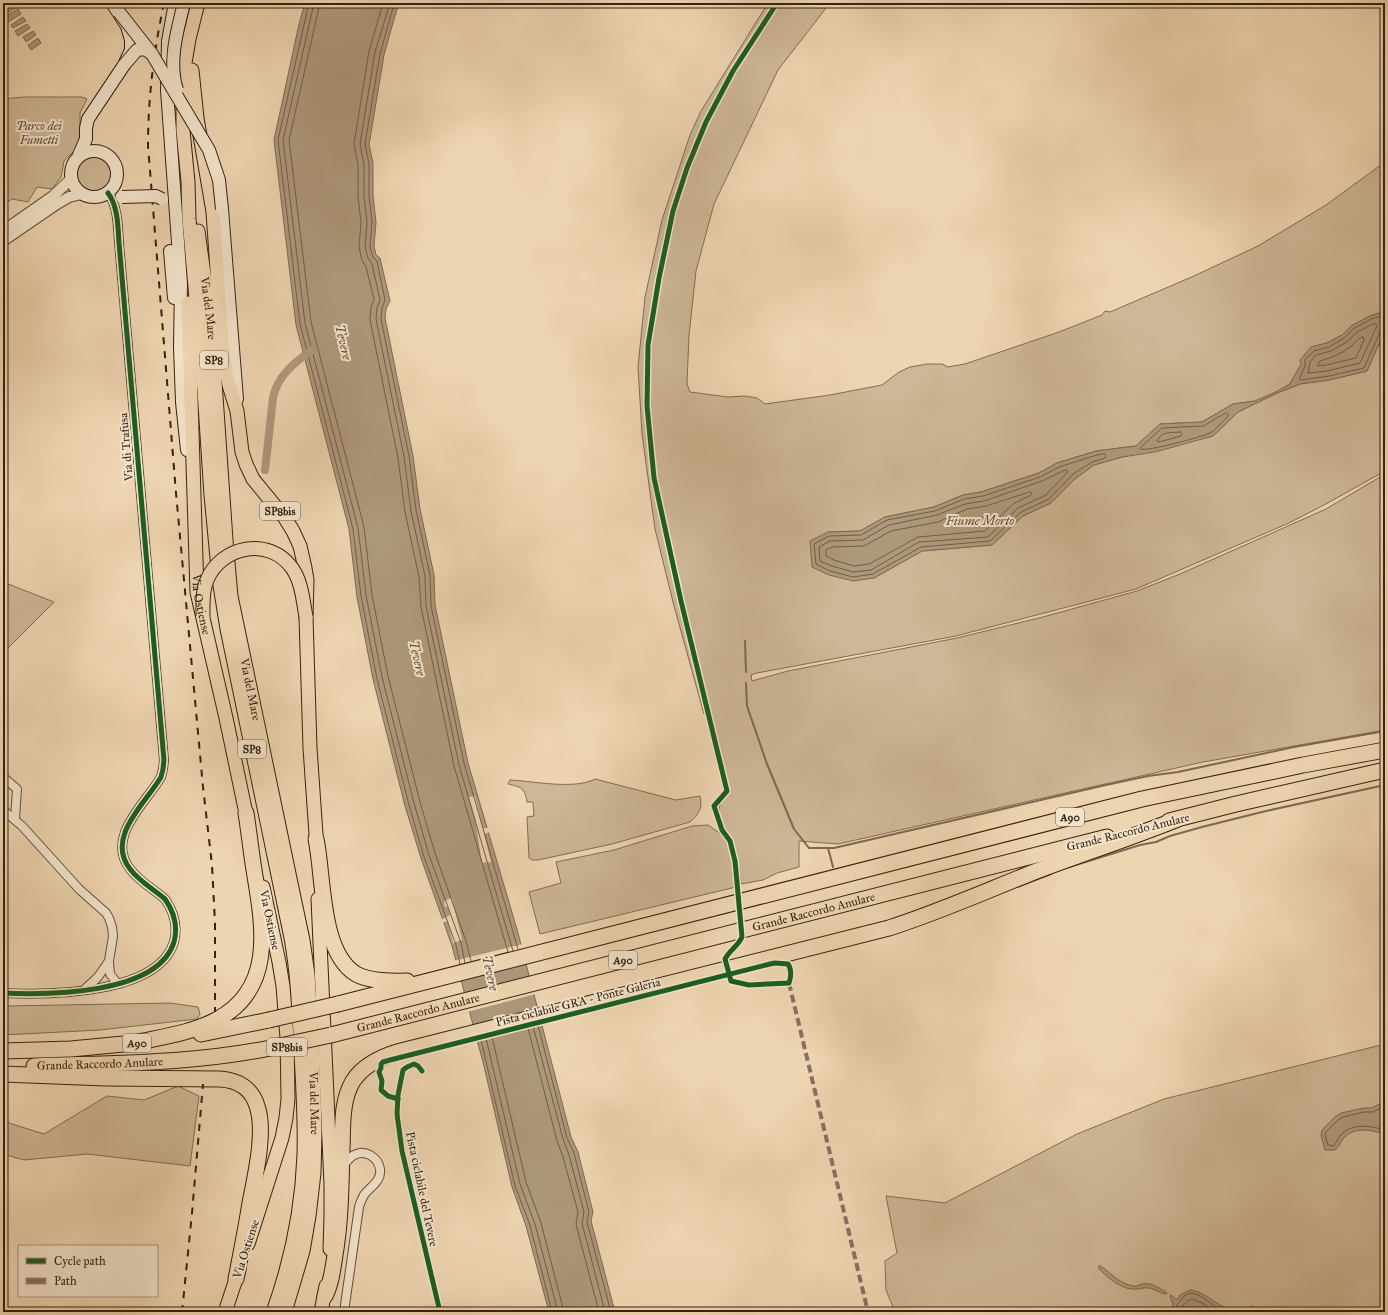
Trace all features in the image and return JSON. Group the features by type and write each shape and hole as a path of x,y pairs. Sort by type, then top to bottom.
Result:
{"highway":[{"name":"Grande Raccordo Anulare","path":"3,1051 134,1043 182,1037 269,1020 338,1004 1142,799 1303,765 1385,750"},
{"name":"Grande Raccordo Anulare","path":"3,1068 181,1060 227,1056 331,1035 1243,802 1385,770"},
{"path":"134,1043 188,1030 215,1021 236,1007 252,986 260,962 262,936 260,906 246,813"},
{"path":"325,1296 330,1282 338,1232 342,1191 344,1111 348,1092 356,1076 364,1068 388,1055 849,939 920,918 1035,872 1178,819"},
{"path":"316,839 320,856 327,922 331,939 337,954 345,964 354,973 363,977 381,980 402,982 443,977"},
{"path":"3,1074 105,1078 220,1079 233,1081 248,1090 254,1097 258,1107 260,1137 255,1177 236,1278"}],"main road":[{"name":"SP8bis","path":"175,3 168,41 167,72 180,284 182,402 195,526"},
{"name":"SP8bis","path":"184,3 176,41 173,65 176,84 185,110 209,150 219,180 241,447 248,470 260,488 288,522 300,546 307,580 306,618 310,748 316,839 331,1184 330,1244 325,1296 321,1312"},
{"name":"Via del Mare","path":"198,3 186,57 183,96 184,143 204,390 211,502 219,579 231,650 291,938 295,960 298,1000 304,1142 302,1177 290,1258 273,1312"},
{"path":"115,8 152,54 185,110"},
{"path":"115,8 126,22 131,40 131,50 124,65"},
{"path":"194,17 192,57 193,82 200,140 211,201 224,365 237,410"},
{"path":"79,155 86,152 98,151 106,153 112,158 118,173 115,185 109,192 101,196 93,197 82,194 75,188 71,179 70,173 72,166 86,139 87,124 124,65 137,50 145,49 152,54"},
{"name":"Via del Mare","path":"188,182 198,231 212,324 231,596 303,940 308,975 314,1091 314,1168 311,1205 306,1236 296,1278 285,1312"},
{"path":"109,192 122,197 156,196 162,199 168,209 172,279 180,348"},
{"name":"Via Ostiense","path":"189,219 188,330 197,592 270,918 281,973 286,1027 288,1092 287,1111 282,1138 224,1312"},
{"path":"203,616 204,589 214,567 223,558 239,550 252,548 275,554 285,560 291,567 300,585 306,618"}],"street":[{"path":"3,231 53,196 71,179"},
{"name":"Via di Trafusa","path":"3,993 51,994 118,984 139,977 158,965 169,952 175,936 175,921 168,905 164,899 130,868 124,858 122,848 124,835 128,825 159,779 164,760 118,230 114,205 109,192"},
{"path":"3,241 57,204 82,194"},
{"path":"3,777 17,790 15,819"},
{"path":"3,810 15,819 79,889 106,912 112,930 112,947 108,961 98,977 84,990"},
{"path":"108,961 110,974 118,984"},
{"path":"342,1167 354,1155 366,1153 374,1158 380,1171 377,1181 363,1197 359,1207 344,1312"}],"green space":[{"path":"768,3 830,3 778,70 714,204 696,271 689,335 687,384 690,392 728,397 745,396 757,398 765,404 830,395 882,385 899,372 910,367 927,364 942,364 948,367 965,364 1059,332 1102,315 1105,311 1110,312 1194,276 1258,246 1326,205 1385,162 1385,311 1370,316 1351,326 1342,335 1327,343 1311,347 1290,384 1255,401 1233,404 1202,422 1160,424 1136,446 1096,451 1057,463 1039,473 981,492 963,495 934,507 885,517 860,531 828,532 874,578 922,551 992,545 1023,516 1051,503 1076,478 1094,465 1213,436 1238,412 1275,394 1300,384 1329,380 1367,371 1385,330 1385,471 1289,523 1136,589 956,636 757,673 751,675 752,681 788,671 957,638 1043,617 1137,591 1180,574 1326,509 1385,474 1385,730 1203,762 838,844 799,841 799,867 777,873 763,880 741,884 736,852 719,815 720,805 728,791 709,715 704,714 674,606 655,529 642,434 638,367 645,297 662,220 690,135 701,111"},
{"name":"Parco dei Fumetti","path":"24,97 82,97 87,99 80,113 80,136 78,147 64,161 61,177 52,189 37,187 28,202 12,199 3,204 3,99"},
{"path":"94,157 106,162 111,174 106,186 94,191 82,186 77,174 82,162"},
{"path":"3,582 54,602 3,653"},
{"path":"595,779 676,800 700,796 701,807 696,816 690,822 612,844 538,860 532,860 529,858 527,817 534,816 533,802 527,802 522,789 508,784 510,780 553,784 576,784"},
{"path":"708,825 720,834 729,846 733,860 736,887 540,934 529,892 561,883 556,862 614,850 692,826"},
{"path":"170,1003 198,1007 200,1014 197,1019 100,1030 3,1035 3,1006"},
{"path":"1385,1044 1385,1312 895,1312 886,1290 885,1261 897,1253 886,1196 945,1203 1077,1134 1164,1099"},
{"path":"178,1086 199,1096 190,1166 87,1154 24,1160 3,1154 3,1113 9,1123 44,1134 107,1096 144,1100"}],"water":[{"path":"15,3 17,7 4,15 3,9"},
{"name":"Tevere","path":"305,3 400,3 384,55 369,145 373,163 373,196 376,222 374,246 376,255 380,258 390,301 386,309 385,318 413,456 420,509 434,575 435,605 468,763 518,933 571,1137 578,1152 593,1212 591,1221 615,1312 549,1312 526,1226 512,1187 484,1066 452,946 421,858 405,806 373,679 357,597 349,529 296,325 274,140 299,24"},
{"path":"18,9 21,14 8,22 5,17"},
{"path":"23,17 26,21 13,28 11,25"},
{"path":"27,24 30,28 18,36 15,31"},
{"path":"33,31 36,35 26,42 23,37"},
{"path":"38,38 41,43 31,50 28,45"},
{"name":"Fiume Morto","path":"1385,311 1385,330 1367,371 1329,380 1300,384 1275,394 1238,412 1213,436 1155,452 1122,457 1094,465 1076,478 1051,503 1023,516 992,545 922,551 874,578 853,581 829,575 812,567 810,541 828,532 860,531 885,517 934,507 963,495 981,492 1039,473 1057,463 1096,451 1136,446 1160,424 1202,422 1233,404 1255,401 1276,392 1290,384 1301,364 1300,360 1311,347 1327,343 1342,335 1351,326 1370,316"},
{"path":"1385,1101 1385,1134 1368,1130 1352,1132 1343,1139 1335,1150 1325,1150 1321,1135 1322,1130 1335,1117 1341,1113 1364,1108 1372,1108"},
{"path":"1099,1265 1124,1283 1135,1286 1142,1284 1152,1285 1158,1287 1167,1294 1149,1288 1132,1289 1121,1286 1103,1273 1099,1269"},
{"path":"1190,1290 1204,1295 1229,1310 1241,1311 1252,1306 1258,1312 1171,1312 1173,1304 1170,1296 1171,1295 1177,1300 1180,1295"}],"pier":[{"path":"475,796 483,828 489,828 490,832 484,834 491,862 482,863 475,818 469,797"},
{"path":"452,898 462,940 453,943 448,921 442,923 441,920 450,915 448,907 445,907 444,901"},
{"path":"523,944 528,963 459,981 453,961"},
{"path":"531,976 536,994 467,1012 462,994"}],"waterway":[{"path":"265,470 275,390 278,383 288,370 313,349"},
{"path":"745,641 746,672"},
{"path":"746,683 747,706 767,764 794,829 809,848 834,848 1148,776 1178,772 1294,747 1385,731"},
{"path":"1066,868 1202,827 1266,811 1385,785"},
{"path":"828,848 833,867"},
{"path":"1017,887 1051,874"}],"railway":[{"path":"164,3 152,74 148,146 176,493 203,787 212,865 215,923 215,1012"},
{"path":"182,1312 203,1084"}],"marked path":[{"path":"789,983 868,1312"}],"cycle path":[{"name":"Pista ciclabile GRA - Ponte Galeria","path":"398,1099 388,1096 381,1090 382,1081 379,1072 383,1062 390,1060 770,964 775,963 788,964 791,974 789,983 749,985 731,981 725,959 742,937 735,861 730,841 722,830 714,806 727,791 681,601 654,478 647,406 648,345 659,278 673,211 687,168 706,122 733,71 777,3"},
{"path":"3,993 23,994 73,992 125,982 147,973 164,959 174,942 176,931 173,914 165,899 142,881 130,869 124,857 122,845 130,821 161,777 164,760 118,224 116,210 108,193"},
{"name":"Pista ciclabile del Tevere","path":"422,1071 414,1064 403,1070 398,1095 397,1114 402,1151 440,1312"}]}
